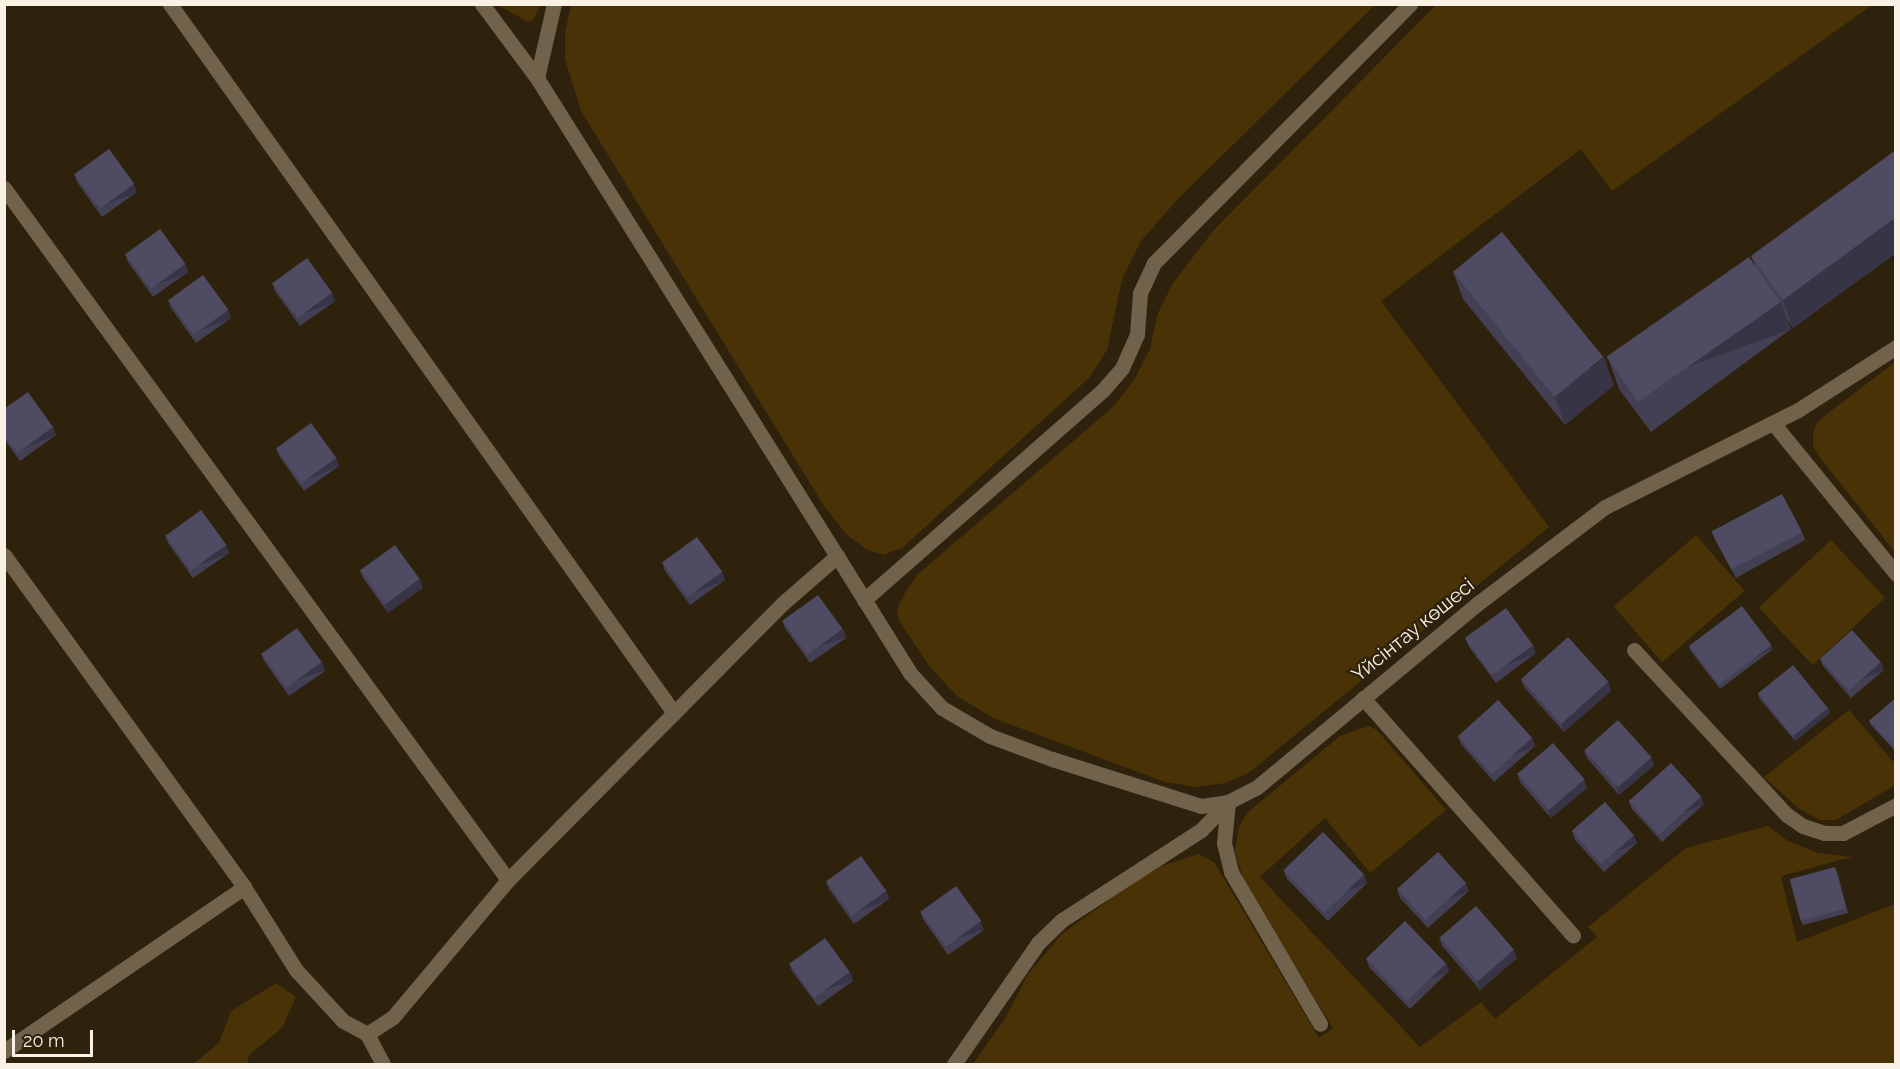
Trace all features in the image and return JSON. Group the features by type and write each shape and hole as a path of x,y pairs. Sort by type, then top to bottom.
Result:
{"street":[{"path":"170,4 674,713"},
{"name":"Үйсінтау көшесі","path":"482,4 537,78 910,673 942,708 990,736 1052,759 1201,806 1228,802 1256,788 1477,604 1605,507 1773,423 1896,347"},
{"path":"537,78 554,4"},
{"path":"864,600 1103,390 1122,368 1137,334 1140,293 1154,263 1410,4"},
{"path":"4,188 508,880"},
{"path":"1773,423 1896,574"},
{"path":"4,555 244,887 296,970 343,1021 367,1035 383,1065"},
{"path":"367,1035 393,1017 508,880 783,603 837,556"},
{"path":"1634,650 1787,815 1803,826 1824,833 1843,832 1896,805"},
{"path":"1363,698 1573,935"},
{"path":"1228,802 1224,843 1231,872 1320,1024"},
{"path":"954,1065 1038,944 1062,920 1201,830 1228,802"},
{"path":"4,1051 244,887"}],"shaded area":[{"path":"571,4 1375,5 1178,199 1141,241 1122,279 1107,350 1089,378 902,548 883,555 866,549 847,535 824,506 581,111 565,59 565,32"},
{"path":"498,5 540,5 534,19 528,22"},
{"path":"1436,5 1872,5 1612,191 1581,149 1381,301 1549,527 1250,772 1225,783 1196,787 1165,782 993,718 957,696 930,667 899,621 897,609 917,575 1113,407 1134,380 1150,349 1157,315 1173,283 1213,231"},
{"path":"1895,362 1895,552 1824,463 1813,447 1813,433 1818,421"},
{"path":"1696,535 1745,591 1662,662 1614,607"},
{"path":"1831,540 1885,598 1812,665 1759,608"},
{"path":"1849,710 1895,764 1895,785 1836,820 1819,820 1797,807 1764,777"},
{"path":"1369,726 1377,730 1446,810 1370,873 1325,818 1260,877 1420,1047 1481,1002 1495,1019 1597,937 1588,927 1686,848 1768,826 1788,841 1818,853 1852,857 1781,876 1797,942 1895,904 1895,1064 973,1064 1006,1017 1028,974 1062,934 1150,870 1198,854 1214,862 1319,1038 1333,1028 1245,884 1235,852 1239,827 1247,813 1340,736"},
{"path":"276,983 296,997 282,1028 249,1055 247,1064 193,1064 219,1043 231,1011"}],"building":[{"path":"109,149 134,184 99,209 74,174"},
{"path":"1896,150 1896,217 1783,300 1751,256"},
{"path":"160,229 185,264 150,289 125,254"},
{"path":"1502,232 1603,357 1554,397 1453,272"},
{"path":"1749,257 1781,302 1638,402 1606,357"},
{"path":"307,258 332,293 297,318 272,283"},
{"path":"203,275 228,310 193,335 168,300"},
{"path":"28,392 53,427 17,453 4,435 4,409"},
{"path":"311,423 336,458 301,483 276,448"},
{"path":"1782,494 1802,532 1732,570 1711,532"},
{"path":"201,510 226,545 191,571 165,536"},
{"path":"697,537 722,572 687,597 662,562"},
{"path":"395,545 420,579 385,604 360,570"},
{"path":"818,595 843,629 807,655 782,621"},
{"path":"1742,606 1771,645 1719,685 1689,646"},
{"path":"1506,608 1533,645 1492,675 1465,638"},
{"path":"297,628 322,662 286,688 261,654"},
{"path":"1852,630 1881,662 1849,691 1820,659"},
{"path":"1568,637 1608,682 1561,724 1521,679"},
{"path":"1793,665 1828,708 1793,736 1758,693"},
{"path":"1896,698 1896,750 1869,721"},
{"path":"1498,700 1532,738 1492,774 1458,736"},
{"path":"1618,720 1651,757 1618,787 1585,750"},
{"path":"1553,743 1584,779 1549,810 1518,774"},
{"path":"1671,763 1701,796 1659,835 1629,801"},
{"path":"1605,802 1634,835 1601,864 1572,831"},
{"path":"1323,832 1364,874 1324,913 1283,870"},
{"path":"1438,852 1466,883 1425,920 1397,889"},
{"path":"861,856 886,891 851,916 826,881"},
{"path":"1835,867 1846,909 1801,921 1790,879"},
{"path":"956,886 981,921 946,947 920,912"},
{"path":"1476,906 1514,950 1478,981 1440,937"},
{"path":"1405,921 1446,963 1407,1001 1366,959"},
{"path":"825,938 850,972 814,998 789,964"}]}
